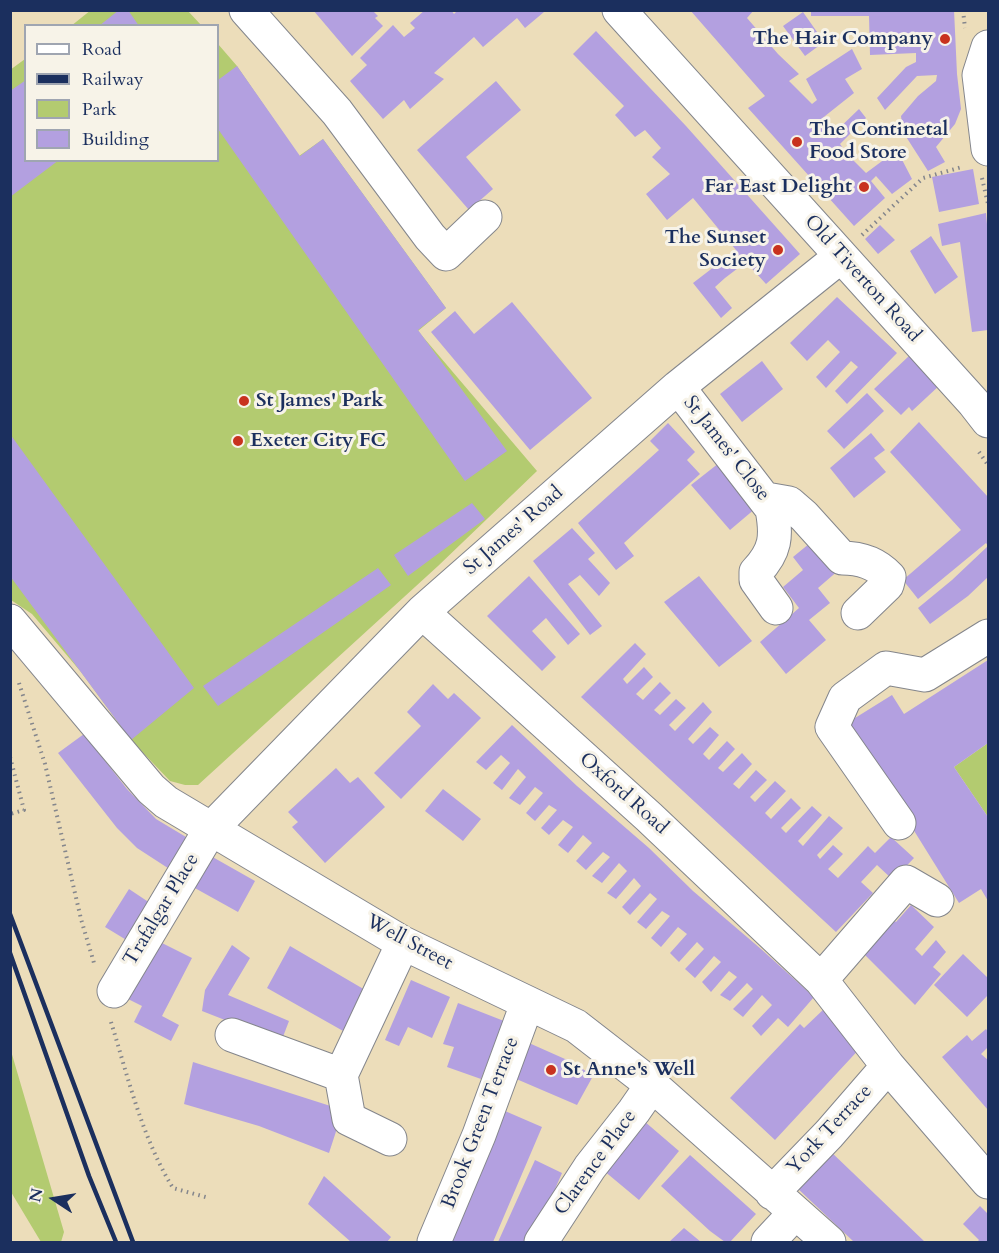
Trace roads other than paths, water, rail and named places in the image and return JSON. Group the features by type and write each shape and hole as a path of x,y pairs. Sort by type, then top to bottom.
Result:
{"street":[{"path":"246,10 337,112 430,237 446,254 485,217"},
{"name":"Old Tiverton Road","path":"619,10 987,417"},
{"path":"987,139 979,75 988,47"},
{"name":"St James' Road","path":"210,830 422,612 678,387 840,257"},
{"name":"St James' Close","path":"678,387 772,509 776,532 767,561 756,572 756,580 776,608"},
{"path":"766,499 789,503 842,558 866,561 881,568 889,577 887,585 858,613"},
{"name":"Oxford Road","path":"422,612 649,817 821,980 888,1066 988,1182"},
{"name":"Well Street","path":"19,632 151,789 166,802 403,944 576,1026 652,1084 829,1242"},
{"path":"899,823 832,727 845,698 886,668 925,675 988,636"},
{"name":"Trafalgar Place","path":"106,992 210,830"},
{"path":"821,980 906,882 937,900"},
{"path":"390,1138 349,1119 341,1075 403,944"},
{"name":"Brook Green Terrace","path":"434,1242 479,1135 527,1004"},
{"path":"232,1035 341,1075"},
{"name":"York Terrace","path":"768,1242 783,1203 830,1134 888,1066"},
{"name":"Clarence Place","path":"541,1242 590,1167 652,1084"}],"railway":[{"path":"10,914 133,1242"},
{"path":"10,953 89,1176 116,1242"}],"place":[{"name":"The Hair Company","path":"945,39"},
{"name":"The Continetal Food Store","path":"797,142"},
{"name":"Far East Delight","path":"864,187"},
{"name":"The Sunset Society","path":"778,250"},
{"name":"St James' Park","path":"244,401"},
{"name":"Exeter City FC","path":"238,441"},
{"name":"St Anne's Well","path":"551,1070"}]}
